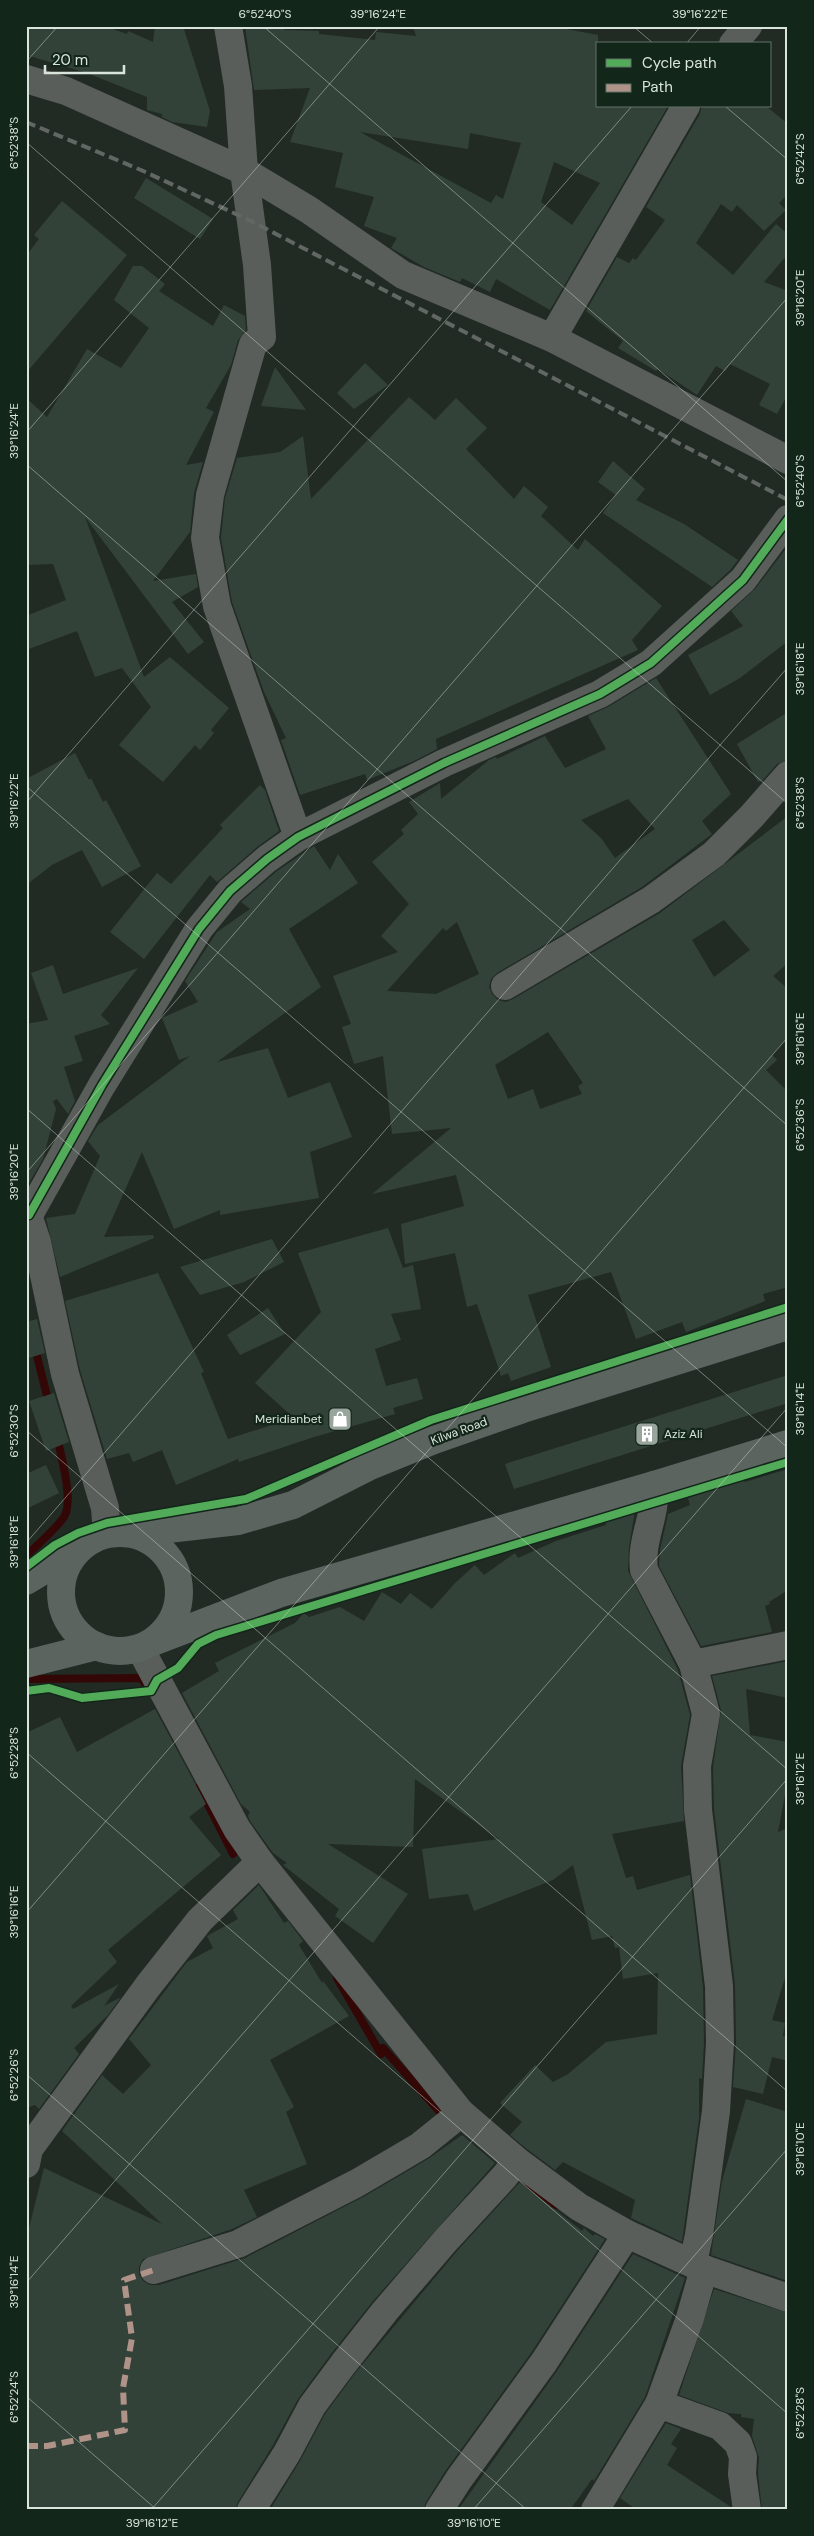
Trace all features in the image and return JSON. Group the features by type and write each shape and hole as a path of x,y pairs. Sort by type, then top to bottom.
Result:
{"highway":[{"name":"Kilwa Road","path":"120,1533 238,1521 293,1504 370,1466 434,1440 524,1409 788,1326"},
{"path":"78,1549 67,1565 61,1583 62,1603 69,1621 80,1636 97,1646 126,1651 281,1593 654,1485 788,1444"},
{"path":"26,1581 91,1540 120,1533 152,1541 167,1554 178,1576 180,1591 177,1611 168,1629 146,1645"},
{"path":"26,1664 97,1646"}],"street":[{"path":"228,26 238,86 244,171 257,265 262,337 252,344 210,495 205,538 216,606 298,838"},
{"path":"735,42 748,26"},
{"path":"26,79 66,91 244,171 309,210 403,275 552,338 788,460"},
{"path":"552,338 685,108"},
{"path":"120,1533 105,1508 65,1374 32,1242 28,1212 102,1085 199,929 230,891 267,859 298,838 444,763 600,694 651,663 744,580 788,519"},
{"path":"505,986 651,900 714,854 751,818 788,775"},
{"path":"595,2510 659,2404 690,2318 716,2111 720,2043 719,1986 698,1810 697,1766 706,1714 693,1664 644,1570 642,1553 656,1502 654,1485"},
{"path":"146,1645 237,1829 260,1862 461,2113 517,2161 579,2207 627,2234 698,2266 788,2298"},
{"path":"693,1664 788,1645"},
{"path":"26,2164 29,2150 148,1986 200,1920 260,1862"},
{"path":"154,2270 238,2244 340,2192 420,2146 461,2113"},
{"path":"251,2510 287,2454 312,2406 344,2363 385,2311 517,2161"},
{"path":"439,2510 544,2362 627,2234"},
{"path":"659,2404 720,2426 738,2444 743,2457 742,2474 747,2510"}],"building":[{"path":"26,26 104,26 127,34 128,31 153,42 155,26 183,26 210,111 207,127 172,122 162,117 162,114 147,110 147,97 87,73 26,55"},
{"path":"245,26 284,26 284,30 319,31 319,34 375,40 376,32 416,36 413,26 550,26 598,35 598,42 596,42 596,108 667,108 550,310 496,279 490,292 462,278 460,282 424,267 391,248 397,238 364,226 374,197 335,187 343,153 290,142 310,88 254,90","holes":["360,132 468,149 470,133 521,143 503,199 496,195 491,203","554,162 600,183 572,225 541,202"]},
{"path":"702,108 768,108 788,124 788,194 779,203 786,210 764,231 737,205 732,212 721,204 696,243 733,275 776,224 788,234 788,254 764,282 788,291 788,394 777,414 759,405 770,384 730,364 725,371 716,366 697,395 658,369 656,371 618,348 623,341 586,311 617,257 629,263 633,258 636,260 665,220 646,207 700,114"},
{"path":"146,178 213,219 200,239 134,198"},
{"path":"62,201 127,255 26,373 26,256 39,239 34,235"},
{"path":"133,266 142,266 165,284 159,291 213,326 224,305 245,316 246,330 238,340 231,365 206,408 214,412 186,465 203,462 194,493 190,532 153,581 196,574 198,587 172,602 204,642 188,654 85,517 144,677 170,657 229,708 211,730 214,733 200,750 195,745 163,782 119,745 151,707 122,668 95,677 77,631 26,650 26,616 66,600 53,564 26,565 26,398 47,417 87,349 121,368 149,328 114,300"},
{"path":"365,363 388,385 354,409 337,393"},
{"path":"275,367 306,410 261,406"},
{"path":"409,397 435,420 456,398 487,428 466,449 514,499 524,486 548,507 541,516 578,550 585,539 662,606 632,640 638,650 436,739 437,749 414,761 367,780 365,774 300,795 281,740 286,738 264,692 232,602 221,538 225,498 237,458 280,452 303,436 311,499"},
{"path":"613,461 645,489 636,500 684,524 738,560 712,587 603,513 616,495 598,482"},
{"path":"788,546 788,641 740,678 710,695 688,655 743,626 731,611 755,589"},
{"path":"656,678 731,794 702,821 712,834 642,887 497,973 491,979 489,987 492,994 498,1000 506,1002 513,999 660,913 788,816 788,963 773,976 788,989 788,1037 772,1055 777,1060 766,1070 788,1092 788,1287 763,1294 765,1301 686,1332 682,1322 636,1339 611,1272 528,1295 551,1367 511,1381 508,1373 501,1376 477,1304 467,1307 455,1253 405,1264 401,1224 464,1206 456,1175 372,1194 451,1128 392,1134 383,1056 354,1064 342,1027 351,1024 333,976 398,952 381,936 409,904 372,862 404,834 401,830 418,814 409,802 440,783 441,799 489,760 496,757 497,759 545,736 565,768 606,749 588,716 608,707","holes":["628,799 655,829 615,858 601,838 581,820","724,920 750,950 714,977 692,940","457,922 479,974 436,994 387,991 443,928 446,931","548,1032 583,1083 578,1086 582,1094 540,1109 533,1089 508,1099 495,1065"]},
{"path":"788,712 788,760 777,764 763,780 758,782 737,744"},
{"path":"75,753 103,802 106,800 141,866 102,887 82,850 52,865 26,885 26,779"},
{"path":"260,785 265,790 279,831 257,847 217,882 210,875 144,959 110,932 157,873 171,884 223,828 220,825"},
{"path":"314,846 330,870 338,854 358,883 289,929 321,987 217,1062 268,1048 288,1098 330,1082 352,1137 310,1152 319,1198 220,1215 220,1210 174,1229 142,1152 104,1237 153,1235 154,1238 60,1277 46,1218 75,1214 100,1156 88,1141 98,1125 190,1056 179,1060 162,1018 198,1002 185,981 217,932 250,909 241,902 277,871"},
{"path":"53,965 63,994 138,968 101,1015 110,1024 74,1036 83,1061 64,1067 75,1101 68,1114 57,1099 53,1101 56,1109 43,1159 26,1188 26,1024 48,1020 31,973"},
{"path":"388,1228 403,1268 413,1265 421,1309 391,1314 401,1340 375,1349 386,1386 417,1378 423,1399 393,1408 395,1414 314,1437 239,1462 238,1459 176,1485 162,1450 133,1462 129,1453 107,1459 80,1370 65,1301 158,1273 204,1372 201,1373 228,1439 294,1418 255,1383 321,1312 298,1253"},
{"path":"272,1239 284,1262 244,1282 200,1295 180,1267"},
{"path":"268,1308 285,1334 240,1355 227,1335"},
{"path":"37,1319 45,1353 26,1359 26,1322"},
{"name":"Aziz Ali","path":"788,1375 788,1403 514,1489 505,1464"},
{"path":"54,1393 69,1442 46,1451 29,1401"},
{"path":"46,1465 59,1493 26,1509 26,1474"},
{"path":"788,1469 788,1590 765,1606 772,1632 701,1646 659,1566 660,1550 668,1514 690,1505 688,1498 743,1478 745,1482"},
{"path":"635,1510 629,1547 628,1571 678,1670 690,1715 681,1766 684,1821 612,1834 626,1878 633,1876 637,1890 690,1875 703,1987 704,2043 702,2079 699,2078 699,2118 682,2242 631,2218 635,2200 563,2162 555,2170 527,2149 510,2135 522,2122 500,2103 535,2065 553,2082 568,2074 606,2042 657,2034 658,1973 623,1979 619,1947 615,1948 612,1936 592,1940 573,1865 553,1880 474,1911 468,1894 429,1899 422,1849 499,1839 415,1779 413,1847 328,1844 408,1894 373,1943 335,1916 339,1909 283,1865 287,1863 273,1853 250,1821 248,1816 250,1812 241,1804 182,1693 219,1671 215,1663 295,1623 304,1613 309,1617 340,1607 364,1621 382,1592 401,1604 410,1593 432,1609 455,1583 475,1565 484,1575 515,1553 518,1558 556,1541 606,1525 605,1520"},
{"path":"788,1661 788,1698 746,1689 750,1735 788,1742 788,1779 778,1832 788,1828 788,1968 772,2020 785,2023 783,2036 788,2037 788,2061 772,2057 763,2094 733,2087 736,2043 735,1984 714,1809 713,1767 721,1710 712,1676"},
{"path":"155,1709 206,1804 189,1817 221,1855 108,1950 117,1962 71,2006 73,2009 119,1984 104,2006 121,1997 108,2015 74,2048 79,2054 39,2109 35,2105 26,2108 26,1733 60,1717 77,1752"},
{"path":"259,1885 284,1923 288,1921 303,1941 299,1945 322,1983 323,1981 349,2016 270,2060 294,2107 286,2112 307,2164 244,2190 257,2217 232,2229 143,2259 139,2267 139,2274 143,2281 150,2285 159,2285 245,2258 365,2196 428,2159 462,2135 495,2163 373,2301 331,2354 298,2399 235,2510 26,2510 26,2240 44,2168 162,2224 62,2131 102,2075 123,2094 151,2065 129,2039 187,1962 213,1948 207,1936 238,1919 233,1910"},
{"path":"746,2099 788,2112 788,2281 711,2255 722,2181"},
{"path":"520,2182 582,2231 584,2228 593,2236 595,2234 605,2239 531,2353 446,2470 423,2510 270,2510 300,2461 325,2414 356,2372 458,2250"},
{"path":"633,2254 685,2278 645,2397 594,2481 592,2479 570,2510 458,2510 557,2371"},
{"path":"714,2289 788,2313 788,2510 762,2510 758,2473 759,2458 752,2436 754,2419 741,2417 741,2414 728,2413 679,2395"},
{"path":"666,2423 681,2429 671,2444 677,2448 667,2465 731,2507 731,2510 637,2510 620,2498"}],"waterway":[{"path":"35,1348 49,1404"},
{"path":"26,1556 56,1527 67,1510 66,1478 57,1437"},
{"path":"26,1679 141,1678 147,1686"},
{"path":"199,1787 233,1854"},
{"path":"337,1978 381,2054"},
{"path":"383,2048 447,2120"},
{"path":"526,2189 556,2205"}],"railway":[{"path":"26,122 141,170 251,221 788,500"}],"marked path":[{"path":"26,2446 47,2446 125,2430 123,2388 132,2338 124,2280 154,2270"}],"cycle path":[{"path":"29,1215 102,1085 199,929 230,891 267,859 298,837 444,763 600,694 651,663 743,580 788,519"},
{"path":"26,1567 55,1545 78,1533 107,1523 246,1499 431,1420 788,1307"},
{"path":"26,1691 49,1688 82,1698 151,1691 157,1680 178,1668 198,1644 216,1635 788,1462"}],"place":[{"name":"Meridianbet","path":"340,1419"},
{"name":"Aziz Ali","path":"647,1434"}]}
